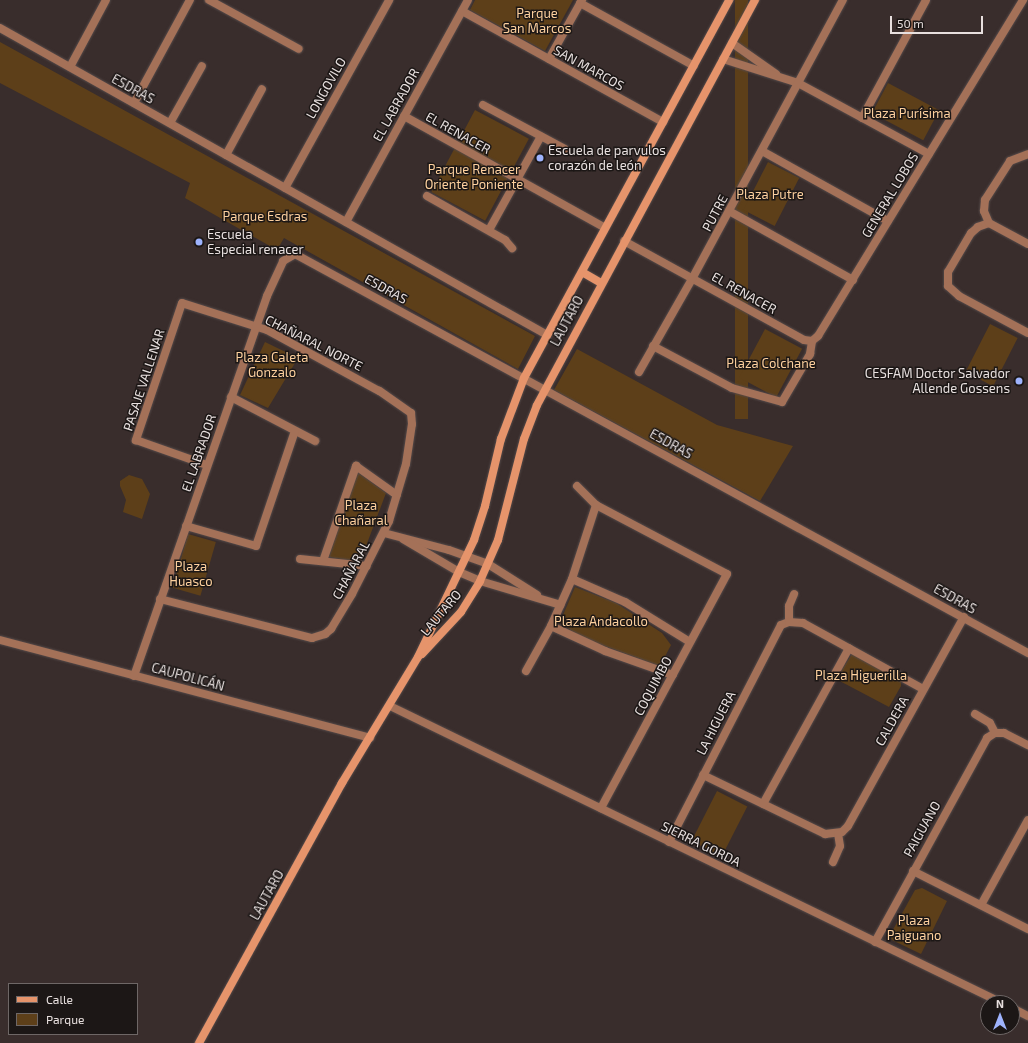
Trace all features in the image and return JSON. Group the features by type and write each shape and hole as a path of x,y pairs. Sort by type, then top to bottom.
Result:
{"street":[{"path":"70,67 106,0"},
{"path":"134,103 190,0"},
{"path":"209,0 299,49"},
{"name":"LONGOVILO","path":"285,188 389,0"},
{"name":"EL LABRADOR","path":"346,222 468,0"},
{"name":"LAUTARO","path":"418,657 461,612 480,581 488,564 506,514 524,439 545,389 755,0"},
{"name":"PUTRE","path":"638,372 692,279 843,0"},
{"path":"862,118 926,0"},
{"name":"GENERAL LOBOS","path":"653,346 732,388 782,402 810,354 812,341 818,336 853,280 1023,0"},
{"name":"LAUTARO","path":"199,1043 342,783 390,706 418,657 467,556 485,506 504,432 524,378 694,66 726,1"},
{"path":"549,59 581,2 694,66"},
{"name":"SAN MARCOS","path":"462,11 663,122"},
{"name":"ESDRAS","path":"0,28 547,335"},
{"path":"732,43 755,57 777,75"},
{"path":"723,59 751,70 777,75 798,83 929,154"},
{"path":"170,124 202,66"},
{"path":"226,155 262,89"},
{"path":"483,105 565,149"},
{"name":"EL RENACER","path":"404,116 605,228"},
{"path":"489,230 541,136"},
{"path":"762,151 888,221"},
{"path":"1028,154 1010,160 985,200 984,211 989,223 1028,244"},
{"path":"427,196 489,230 505,240 512,248"},
{"path":"729,211 853,280"},
{"path":"989,223 973,230 948,272 947,282 953,293 1028,333"},
{"name":"EL RENACER","path":"624,241 804,340 812,341"},
{"name":"EL LABRADOR","path":"134,676 256,326 284,261 292,254 302,256"},
{"name":"ESDRAS","path":"302,256 1028,653"},
{"path":"582,272 601,284"},
{"name":"CHAÑARAL NORTE","path":"182,303 256,326 305,350 406,408"},
{"name":"PASAJE VALLENAR","path":"182,303 136,440 207,465"},
{"path":"231,398 315,441"},
{"name":"CHAÑARAL","path":"160,599 312,638 321,637 331,629 384,533 397,494 412,424 411,413 406,408"},
{"path":"186,526 256,546 295,431"},
{"path":"323,561 356,466 397,494"},
{"path":"526,672 551,626 572,579 596,505 577,486"},
{"name":"COQUIMBO","path":"596,505 727,574 601,808"},
{"path":"384,533 467,556 488,564 542,597"},
{"path":"403,539 459,572 480,581 542,597 561,605"},
{"path":"300,559 367,566"},
{"path":"572,579 625,602 690,642"},
{"path":"794,594 789,606 789,622 803,624 923,689"},
{"name":"CALDERA","path":"838,834 848,826 923,689 964,618"},
{"name":"LA HIGUERA","path":"669,842 778,628 789,622"},
{"path":"551,626 604,651 673,675"},
{"name":"CAUPOLICÁN","path":"0,640 370,738"},
{"path":"763,804 848,648"},
{"name":"SIERRA GORDA","path":"390,706 985,995"},
{"path":"975,714 990,723 995,733 1004,733 1028,745"},
{"name":"PAIGUANO","path":"875,942 984,742 995,733"},
{"path":"704,775 826,834 838,834 840,846 833,862"},
{"path":"980,905 1028,820"},
{"path":"913,871 1028,929"}],"green space":[{"name":"Parque San Marcos","path":"475,0 573,0 545,51 470,10"},
{"path":"735,0 748,0 748,419 735,419"},
{"name":"Parque Esdras","path":"0,42 535,336 518,369 284,238 277,250 185,198 190,183 0,83"},
{"name":"Plaza Purísima","path":"888,83 939,110 923,140 872,113"},
{"name":"Parque Renacer Oriente Poniente","path":"475,110 529,139 485,221 431,192"},
{"name":"Plaza Putre","path":"768,162 799,178 775,226 743,210"},
{"path":"990,324 1018,338 993,386 965,372"},
{"name":"Plaza Colchane","path":"765,329 802,349 776,397 739,378"},
{"name":"Plaza Caleta Gonzalo","path":"265,342 298,358 268,408 240,395"},
{"path":"577,349 717,425 793,446 760,501 554,390"},
{"name":"Plaza Chañaral","path":"357,472 386,493 360,562 329,557"},
{"path":"129,475 142,479 150,494 142,519 123,512 126,500 120,486 120,481"},
{"name":"Plaza Huasco","path":"188,534 216,542 200,596 173,588"},
{"name":"Plaza Andacollo","path":"575,587 616,603 662,633 671,645 660,666 580,637 560,622"},
{"name":"Plaza Higuerilla","path":"852,654 901,681 901,686 889,707 836,679"},
{"path":"717,791 747,806 722,856 692,841"},
{"name":"Plaza Paiguano","path":"922,888 947,901 921,954 892,940 890,935 915,890"}],"place":[{"name":"Escuela de parvulos corazón de león","path":"540,158"},
{"name":"Escuela Especial renacer","path":"199,242"},
{"name":"CESFAM Doctor Salvador Allende Gossens","path":"1019,381"}]}
